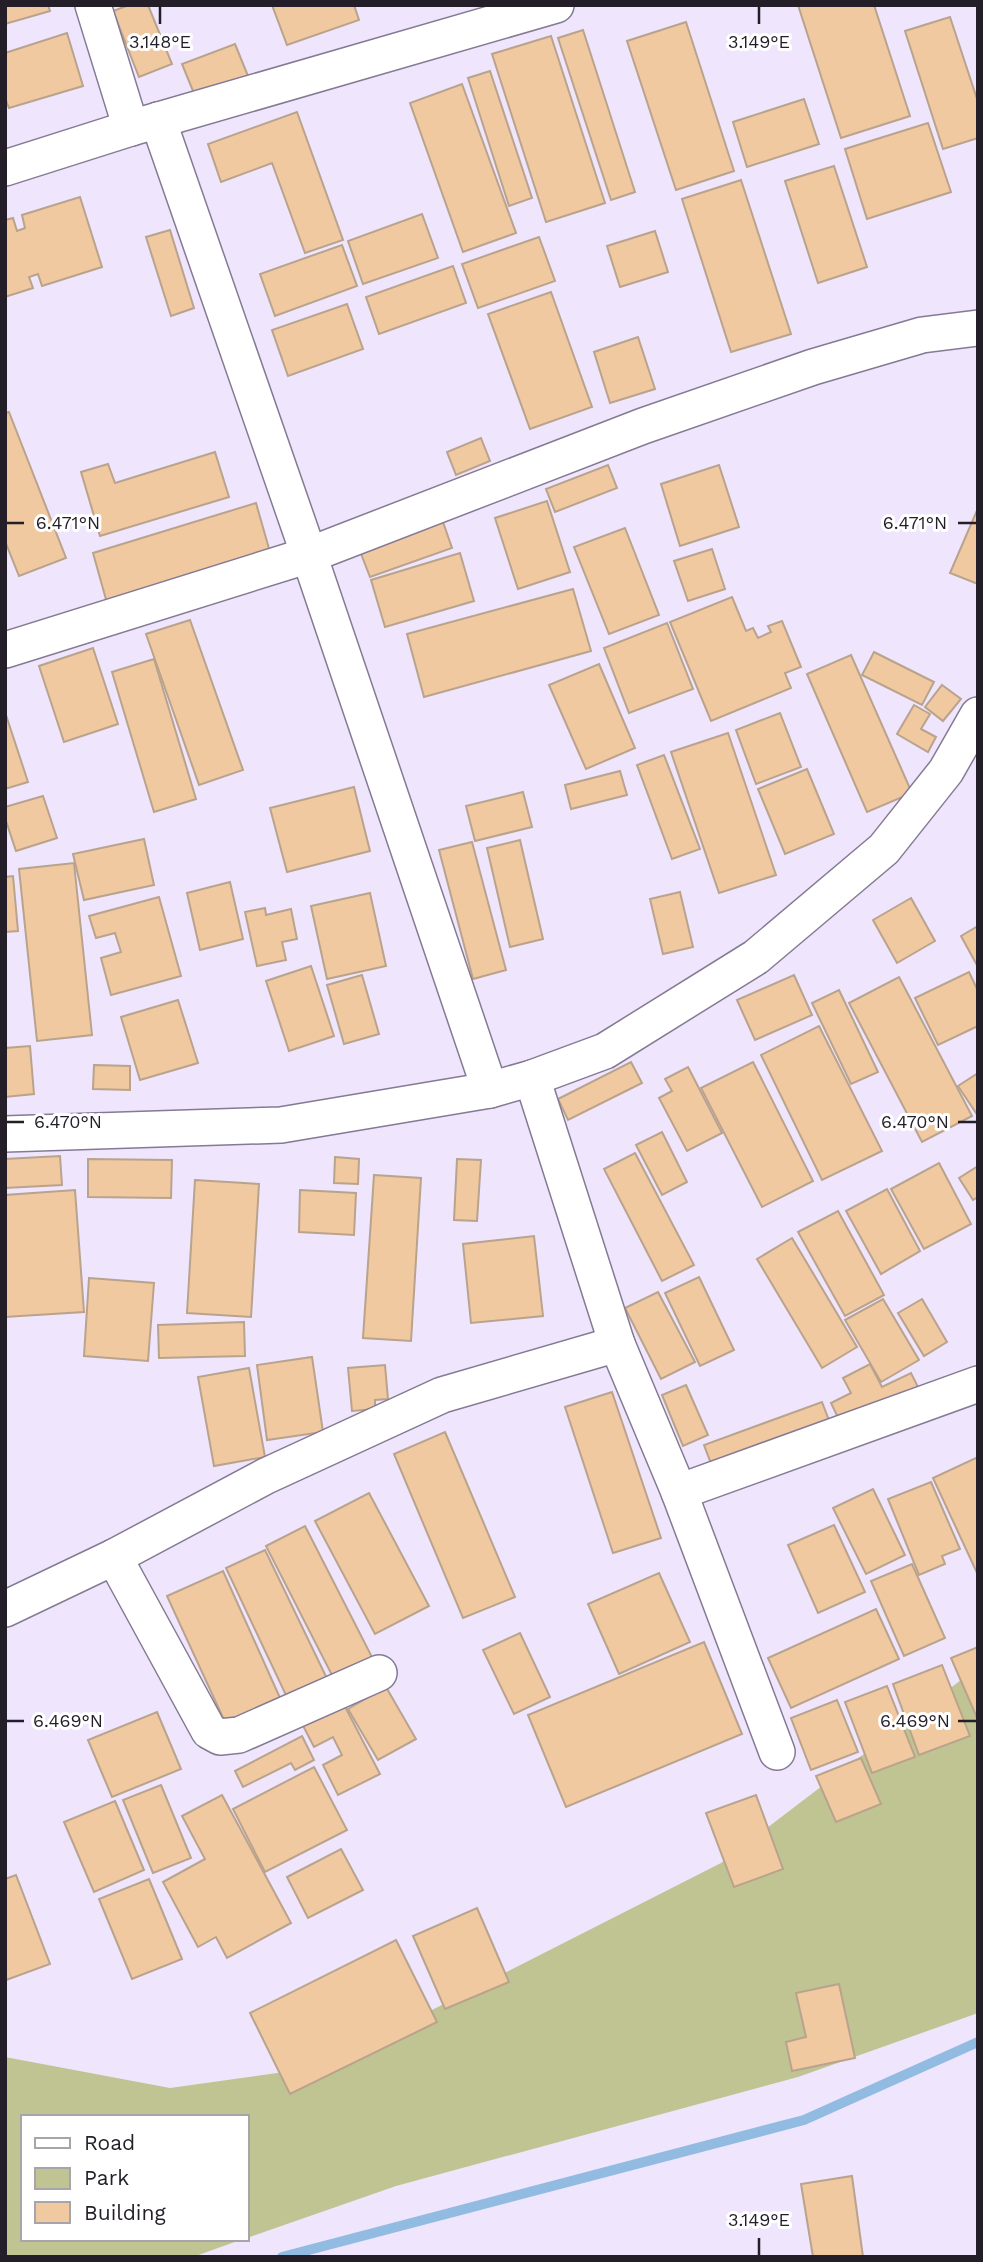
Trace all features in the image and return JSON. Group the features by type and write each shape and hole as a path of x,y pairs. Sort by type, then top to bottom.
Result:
{"street":[{"path":"93,5 145,124 309,555 490,1090"},
{"path":"5,169 145,124 556,5"},
{"path":"5,650 309,555 643,426 813,367 922,335 978,328"},
{"path":"5,1134 281,1125 490,1090 606,1051 757,957 884,849 946,771 978,715"},
{"path":"532,1078 617,1344 679,1492 777,1752"},
{"path":"5,1609 114,1557 266,1476 442,1395 617,1344"},
{"path":"679,1492 978,1384"},
{"path":"114,1557 209,1731 220,1737 239,1735 379,1673"}],"green space":[{"path":"978,1667 978,2013 798,2077 396,2186 248,2238 248,2115 21,2115 21,2241 237,2241 193,2257 5,2257 5,2057 170,2088 320,2067 721,1863"}],"building":[{"path":"5,5 48,5 50,11 5,24"},
{"path":"129,5 148,5 172,64 139,77 113,11"},
{"path":"272,5 354,5 359,20 287,45"},
{"path":"798,5 874,5 910,116 841,138"},
{"path":"950,17 978,102 978,138 943,149 905,31"},
{"path":"686,22 734,171 676,190 627,41"},
{"path":"583,30 635,192 611,200 558,38"},
{"path":"67,33 83,86 9,108 5,98 5,53"},
{"path":"551,36 605,203 546,222 492,54"},
{"path":"235,44 248,76 195,96 182,64"},
{"path":"490,71 532,198 509,206 468,78"},
{"path":"462,84 516,233 463,252 410,103"},
{"path":"804,99 819,144 747,167 733,122"},
{"path":"297,112 343,240 305,253 272,163 221,182 208,144"},
{"path":"928,123 951,192 867,219 845,149"},
{"path":"834,166 867,267 818,283 785,181"},
{"path":"741,180 791,334 731,352 682,199"},
{"path":"80,197 102,267 42,286 38,274 29,277 33,288 5,297 5,220 13,218 17,231 25,228 22,215"},
{"path":"422,214 438,258 363,284 348,241"},
{"path":"170,230 194,308 171,316 146,237"},
{"path":"655,231 668,272 620,287 607,246"},
{"path":"539,237 555,281 478,308 462,264"},
{"path":"342,245 357,286 275,316 260,274"},
{"path":"453,266 466,303 379,334 366,297"},
{"path":"551,292 592,407 530,429 488,314"},
{"path":"347,304 363,349 288,376 272,330"},
{"path":"638,337 655,389 610,403 594,352"},
{"path":"9,412 66,558 19,576 5,541 5,413"},
{"path":"481,438 490,461 456,475 447,452"},
{"path":"215,452 229,497 100,536 81,472 108,464 115,483"},
{"path":"608,465 617,488 555,512 546,489"},
{"path":"719,465 739,527 680,546 661,484"},
{"path":"547,501 570,572 518,589 495,518"},
{"path":"256,503 270,552 107,603 93,553"},
{"path":"978,508 978,584 950,573"},
{"path":"443,522 452,548 370,577 360,551"},
{"path":"625,528 659,615 609,634 574,547"},
{"path":"712,549 725,589 688,601 674,561"},
{"path":"460,553 474,601 385,627 371,580"},
{"path":"573,589 591,651 424,697 407,634"},
{"path":"732,597 746,631 753,628 758,638 771,632 768,626 782,621 801,667 785,673 791,688 711,721 670,622"},
{"path":"190,620 243,770 199,785 146,634"},
{"path":"667,623 693,689 629,713 604,648"},
{"path":"93,648 118,724 64,742 39,666"},
{"path":"874,652 934,682 922,705 862,675"},
{"path":"851,655 912,793 867,812 807,674"},
{"path":"154,659 196,799 154,812 112,672"},
{"path":"599,664 635,748 586,769 549,685"},
{"path":"942,685 961,699 943,721 925,707"},
{"path":"914,705 930,714 921,729 936,737 928,752 897,734"},
{"path":"5,712 28,782 5,789"},
{"path":"780,713 801,767 756,784 736,730"},
{"path":"728,733 776,875 719,893 671,752"},
{"path":"664,755 700,849 672,859 637,765"},
{"path":"807,769 834,834 785,854 758,789"},
{"path":"620,771 627,795 571,809 565,785"},
{"path":"354,787 370,851 287,872 270,808"},
{"path":"523,792 532,827 475,841 466,806"},
{"path":"43,796 57,838 16,851 5,818 5,807"},
{"path":"144,839 154,885 84,900 73,854"},
{"path":"520,840 543,939 510,947 487,848"},
{"path":"472,842 506,970 473,979 439,850"},
{"path":"74,863 92,1035 37,1041 19,869"},
{"path":"13,876 18,931 5,932 5,877"},
{"path":"230,882 243,939 200,950 187,893"},
{"path":"680,892 693,947 663,954 650,899"},
{"path":"370,893 386,966 327,979 311,906"},
{"path":"159,897 181,976 111,995 101,958 121,952 115,933 96,938 89,916"},
{"path":"911,898 935,941 897,963 873,920"},
{"path":"265,908 266,915 291,909 297,939 282,942 286,960 257,966 245,912"},
{"path":"978,926 978,967 961,936"},
{"path":"311,966 334,1036 289,1051 266,981"},
{"path":"969,972 978,991 978,1026 938,1045 915,998"},
{"path":"362,975 379,1034 344,1044 327,985"},
{"path":"794,975 812,1015 755,1040 737,1000"},
{"path":"899,977 972,1116 922,1142 849,1003"},
{"path":"839,990 878,1072 851,1084 812,1003"},
{"path":"178,1000 198,1063 140,1080 121,1017"},
{"path":"819,1026 882,1151 822,1180 761,1055"},
{"path":"30,1046 34,1094 5,1097 5,1048"},
{"path":"631,1062 642,1083 568,1120 558,1099"},
{"path":"753,1062 813,1181 762,1207 701,1088"},
{"path":"94,1065 130,1066 130,1090 93,1089"},
{"path":"688,1067 722,1133 687,1151 659,1098 672,1091 665,1079"},
{"path":"978,1073 978,1116 958,1086"},
{"path":"662,1132 687,1182 662,1195 636,1145"},
{"path":"635,1153 694,1265 662,1281 604,1169"},
{"path":"60,1156 62,1185 5,1188 5,1159"},
{"path":"335,1157 359,1159 358,1184 334,1183"},
{"path":"88,1159 172,1160 171,1198 88,1197"},
{"path":"457,1159 481,1160 477,1221 454,1220"},
{"path":"939,1163 971,1224 924,1249 891,1189"},
{"path":"978,1166 978,1197 973,1200 959,1178"},
{"path":"374,1175 421,1178 411,1341 363,1338"},
{"path":"195,1180 259,1184 251,1317 187,1313"},
{"path":"887,1189 920,1251 881,1274 846,1211"},
{"path":"75,1190 84,1312 5,1317 5,1195"},
{"path":"300,1190 356,1193 354,1235 299,1232"},
{"path":"838,1211 884,1295 845,1316 798,1232"},
{"path":"534,1236 543,1316 471,1323 463,1244"},
{"path":"792,1238 857,1347 822,1368 757,1259"},
{"path":"699,1277 734,1350 700,1366 665,1293"},
{"path":"89,1278 154,1283 148,1361 84,1356"},
{"path":"658,1292 695,1362 661,1379 625,1308"},
{"path":"883,1299 919,1360 881,1382 845,1320"},
{"path":"922,1299 947,1342 924,1356 898,1313"},
{"path":"244,1322 245,1356 159,1358 158,1325"},
{"path":"312,1357 323,1432 267,1440 257,1365"},
{"path":"870,1364 882,1387 911,1373 918,1387 842,1426 831,1403 851,1393 843,1378"},
{"path":"385,1365 388,1399 375,1400 375,1409 352,1411 348,1368"},
{"path":"249,1368 265,1457 214,1466 198,1377"},
{"path":"686,1385 708,1435 683,1446 662,1395"},
{"path":"612,1392 661,1538 613,1553 565,1407"},
{"path":"822,1402 833,1431 715,1474 704,1445"},
{"path":"445,1432 515,1597 463,1618 394,1454"},
{"path":"978,1457 978,1575 933,1478"},
{"path":"931,1482 960,1549 942,1556 945,1564 919,1575 888,1499"},
{"path":"873,1489 905,1555 866,1574 833,1508"},
{"path":"369,1493 429,1606 375,1634 315,1521"},
{"path":"834,1525 865,1592 818,1613 788,1545"},
{"path":"305,1526 375,1663 336,1683 266,1546"},
{"path":"265,1550 333,1691 293,1710 226,1568"},
{"path":"912,1564 945,1638 904,1656 871,1581"},
{"path":"223,1571 285,1709 230,1733 167,1596"},
{"path":"659,1573 690,1642 619,1674 588,1604"},
{"path":"876,1609 899,1659 791,1708 768,1658"},
{"path":"520,1633 550,1697 514,1714 483,1650"},
{"path":"704,1642 742,1734 566,1807 528,1715"},
{"path":"978,1647 978,1720 951,1658"},
{"path":"942,1665 970,1736 919,1755 893,1684"},
{"path":"887,1686 915,1757 872,1773 845,1702"},
{"path":"386,1687 416,1739 378,1760 348,1709"},
{"path":"340,1697 380,1774 338,1795 323,1765 342,1755 333,1737 314,1747 299,1718"},
{"path":"837,1700 858,1752 811,1770 791,1718"},
{"path":"157,1712 181,1769 112,1797 88,1740"},
{"path":"302,1736 314,1760 295,1770 291,1763 243,1787 235,1771"},
{"path":"861,1758 881,1804 836,1822 816,1776"},
{"path":"314,1767 347,1830 265,1872 233,1809"},
{"path":"161,1785 191,1858 153,1873 123,1800"},
{"path":"222,1795 291,1923 227,1958 216,1937 198,1947 163,1882 205,1859 182,1816"},
{"path":"756,1795 783,1869 734,1887 706,1813"},
{"path":"115,1801 144,1870 94,1892 64,1822"},
{"path":"341,1849 363,1890 308,1918 287,1877"},
{"path":"16,1875 50,1964 6,1980 5,1879"},
{"path":"149,1879 182,1959 132,1979 99,1899"},
{"path":"477,1908 509,1982 445,2009 413,1936"},
{"path":"396,1940 437,2022 290,2094 250,2013"},
{"path":"839,1984 855,2058 792,2071 786,2042 806,2037 796,1993"},
{"path":"852,2176 863,2257 813,2257 801,2184"}],"waterway":[{"path":"282,2257 804,2120 978,2042"}]}
